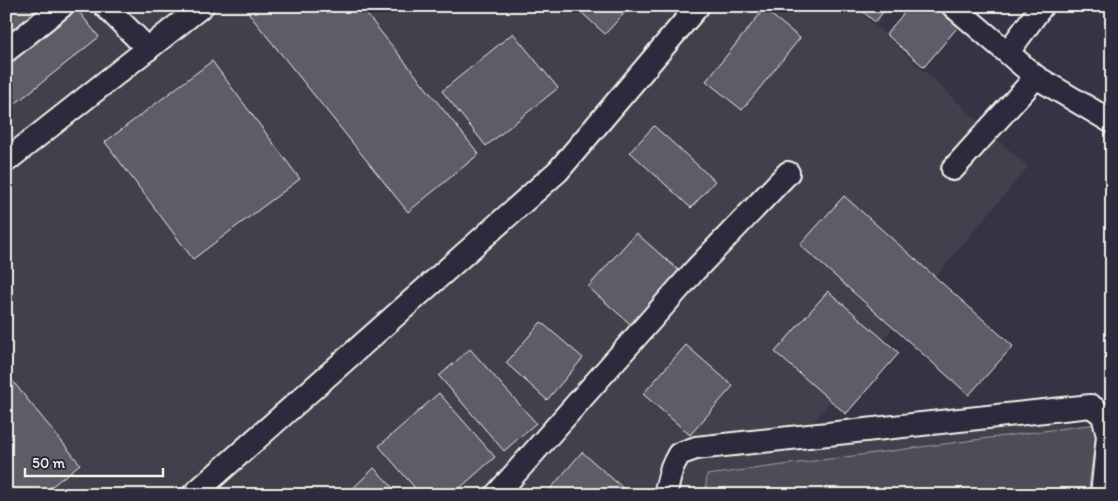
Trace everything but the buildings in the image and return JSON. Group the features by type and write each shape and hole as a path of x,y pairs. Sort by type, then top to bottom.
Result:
{"street":[{"path":"6,52 62,6"},
{"path":"105,6 148,49"},
{"path":"6,162 202,6"},
{"path":"193,495 558,171 698,6"},
{"path":"953,6 1036,77 1112,122"},
{"path":"1008,52 1042,6"},
{"path":"953,169 1036,77"},
{"path":"496,495 696,269 788,173"},
{"path":"665,495 672,467 679,454 696,448 1091,406 1103,415 1108,436 1102,495"}],"shaded area":[{"path":"6,6 854,6 1028,167 807,430 1112,423 1112,495 6,495"},
{"path":"1097,424 1088,495 705,495 707,475"}]}
